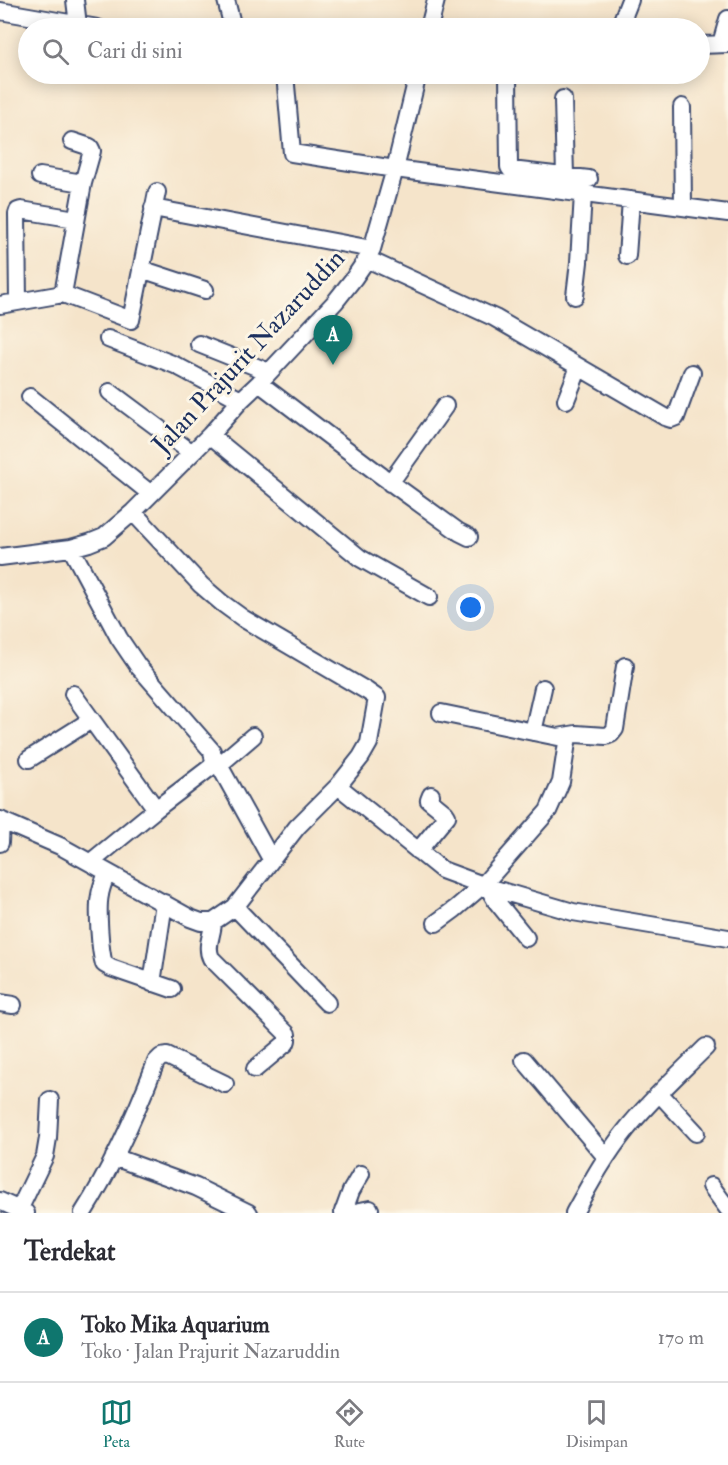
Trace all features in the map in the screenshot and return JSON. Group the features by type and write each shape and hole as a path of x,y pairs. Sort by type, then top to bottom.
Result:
{"street":[{"path":"75,0 77,18"},
{"path":"226,0 230,18"},
{"path":"432,18 436,0"},
{"path":"624,18 630,0"},
{"path":"7,8 49,18"},
{"path":"724,44 728,19"},
{"path":"286,84 292,153 395,169 586,186"},
{"name":"Jalan Prajurit Nazaruddin","path":"0,557 71,548 104,537 133,512 210,435 335,302 369,254 395,169 416,84"},
{"path":"508,84 509,167 511,170 565,176 586,186 632,200 728,213"},
{"path":"562,99 565,176"},
{"path":"682,107 683,207"},
{"path":"63,294 83,183 92,149 72,141"},
{"path":"40,176 83,183"},
{"path":"574,296 586,186"},
{"path":"0,305 63,294 131,320 155,200 369,254 495,318 671,419 676,417 692,373"},
{"path":"627,256 632,200"},
{"path":"18,302 16,214 18,211 76,219"},
{"path":"141,269 205,290"},
{"path":"108,339 175,365 241,400"},
{"path":"199,344 264,378 390,483 469,537"},
{"path":"566,400 579,367"},
{"path":"111,392 192,453"},
{"path":"30,397 151,494"},
{"path":"390,483 445,406"},
{"path":"210,435 360,558 429,597"},
{"path":"0,843 0,820 60,846 190,918 201,922 213,922 235,907 297,827 338,786 369,743 376,698 244,619 222,603 201,585 133,512"},
{"path":"71,548 128,652 212,751 216,764 272,859"},
{"path":"441,713 558,737 576,734 606,736 615,729 626,666"},
{"path":"533,732 543,688"},
{"path":"73,694 156,809"},
{"path":"29,759 91,720"},
{"path":"91,862 156,809 253,736"},
{"path":"436,923 486,886 548,811 561,782 568,736"},
{"path":"338,786 442,870 486,886 573,912 728,935"},
{"path":"418,851 447,816 429,800 431,795"},
{"path":"107,872 99,897 100,937 104,964 172,989"},
{"path":"486,886 526,938"},
{"path":"152,983 164,903"},
{"path":"235,907 327,1003"},
{"path":"213,922 213,932 208,948 211,958 287,1034 286,1042 255,1069"},
{"path":"574,1213 606,1157 626,1130 706,1047"},
{"path":"82,1213 97,1191 114,1157 160,1057 167,1056 225,1084"},
{"path":"524,1060 606,1157"},
{"path":"660,1094 696,1133"},
{"path":"0,1201 22,1211 45,1156 50,1100"},
{"path":"114,1157 196,1187 249,1213"},
{"path":"361,1174 343,1212 370,1209"},
{"path":"711,1186 728,1209"}],"place":[{"name":"Toko Mika Aquarium","path":"333,365"}]}
